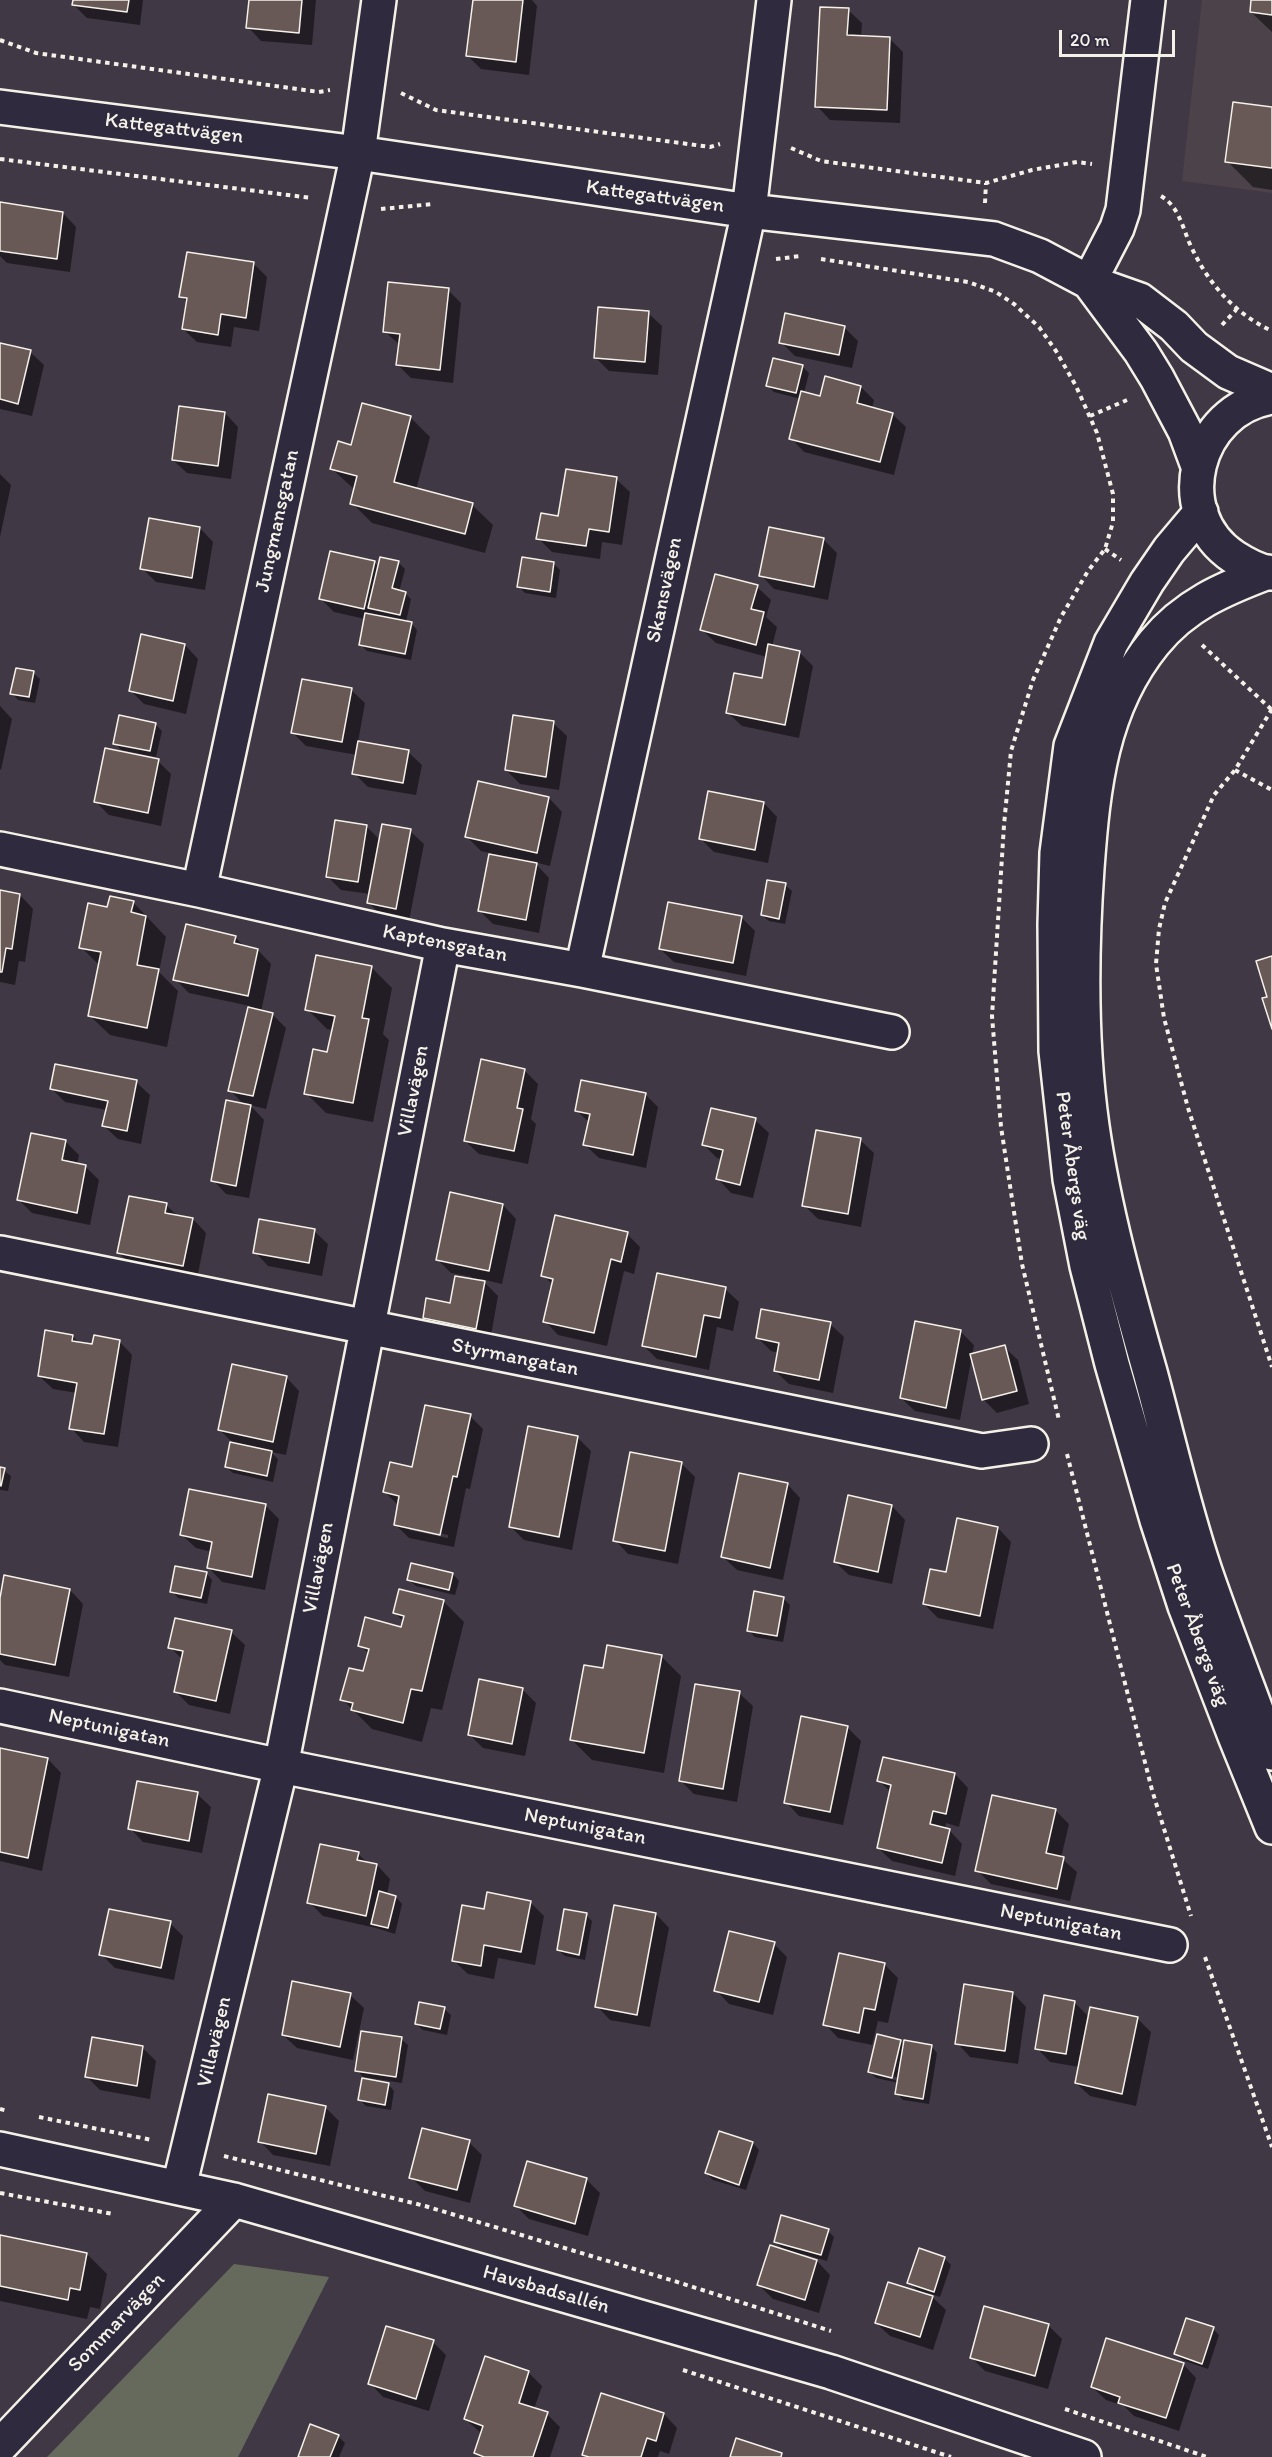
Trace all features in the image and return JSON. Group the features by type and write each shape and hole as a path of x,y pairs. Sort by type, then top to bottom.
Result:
{"street":[{"name":"Jungmansgatan","path":"199,890 358,153 379,0"},
{"name":"Skansvägen","path":"582,970 749,211 774,0"},
{"path":"1148,0 1123,210 1117,228 1089,282 1140,300 1174,326 1194,347 1228,372 1272,391"},
{"name":"Kattegattvägen","path":"0,107 358,153 749,211 994,239 1040,256 1089,282 1142,352 1185,431 1198,466"},
{"name":"Peter Åbergs väg","path":"1270,573 1246,564 1226,552 1211,534 1201,512 1197,490 1198,466 1206,444 1220,424 1238,409 1260,399 1272,397"},
{"name":"Peter Åbergs väg","path":"1201,512 1147,582 1111,643 1071,746 1057,853 1056,1051 1070,1179 1087,1266 1112,1364 1157,1520 1185,1606 1234,1736 1272,1827"},
{"name":"Peter Åbergs väg","path":"1270,573 1216,592 1180,616 1155,642 1134,672 1116,704 1104,740 1094,787 1084,909 1083,1022 1092,1126 1113,1240 1204,1569 1272,1753"},
{"name":"Kaptensgatan","path":"0,849 199,890 443,945 582,970 892,1032"},
{"name":"Villavägen","path":"179,2187 281,1766 443,945"},
{"name":"Styrmangatan","path":"0,1253 982,1451 1031,1444"},
{"name":"Neptunigatan","path":"0,1706 281,1766 1182,1935"},
{"name":"Havsbadsallén","path":"0,2149 234,2200 831,2372 1084,2457"},
{"name":"Sommarvägen","path":"0,2446 234,2200"}],"path":[{"path":"0,39 36,53 319,92 369,84 397,91 436,110 710,147 742,137 782,144 822,160 986,183 1032,170 1077,162 1102,166 1128,177 1168,200 1178,214 1190,244 1210,279 1236,310 1272,331"},
{"path":"0,159 392,209 430,204 442,205"},
{"path":"737,259 766,261 802,256"},
{"path":"813,258 968,282 996,292 1014,304 1039,327 1076,386 1097,433 1113,494 1113,522 1105,549 1088,571 1060,617 1033,680 1011,752 992,1016 1001,1127 1022,1264 1059,1421"},
{"path":"1272,710 1235,770 1214,795 1165,903 1159,929 1156,964 1164,1018 1188,1107 1272,1366"},
{"path":"1235,770 1272,790"},
{"path":"1065,1444 1152,1790 1182,1935"},
{"path":"1204,1955 1272,2147"}],"shaded area":[{"path":"1202,0 1272,0 1272,193 1182,181"}],"green space":[{"path":"234,2264 329,2277 238,2457 47,2457"}],"building":[{"path":"73,0 129,0 127,12 72,5"},
{"path":"249,0 302,0 299,33 246,28"},
{"path":"473,0 523,0 516,62 466,56"},
{"path":"1251,0 1272,0 1272,15 1250,12"},
{"path":"820,7 849,8 847,35 890,37 887,110 815,107"},
{"path":"1233,102 1272,107 1272,168 1225,162"},
{"path":"0,202 63,212 57,259 0,251"},
{"path":"187,252 254,262 246,318 221,314 218,335 182,329 187,298 179,297"},
{"path":"388,282 449,288 440,370 396,365 400,334 383,332"},
{"path":"598,307 649,311 645,362 594,358"},
{"path":"785,313 845,326 839,355 779,343"},
{"path":"0,343 31,350 18,404 0,399"},
{"path":"773,358 803,365 796,393 766,386"},
{"path":"825,376 861,386 857,403 893,413 880,462 789,439 801,391 820,396"},
{"path":"362,403 411,416 394,482 473,503 465,534 350,504 357,476 330,469 338,441 351,445"},
{"path":"179,406 225,412 218,466 172,460"},
{"path":"566,469 617,477 609,532 589,529 586,546 536,539 541,513 558,516"},
{"path":"149,518 200,527 192,578 140,569"},
{"path":"769,527 824,538 814,587 759,576"},
{"path":"330,551 375,561 364,609 319,599"},
{"path":"380,557 399,561 392,588 406,592 400,615 368,608"},
{"path":"522,557 554,562 550,592 517,587"},
{"path":"715,574 758,585 751,609 764,612 756,645 700,630"},
{"path":"365,613 412,622 405,654 359,645"},
{"path":"141,634 185,644 173,701 129,691"},
{"path":"768,644 800,651 785,725 726,713 734,673 762,678"},
{"path":"16,668 34,671 29,697 10,694"},
{"path":"302,679 352,688 342,742 291,733"},
{"path":"119,715 156,723 150,751 113,744"},
{"path":"513,715 554,721 546,777 505,770"},
{"path":"358,741 409,750 403,783 352,774"},
{"path":"105,748 159,759 148,813 94,802"},
{"path":"478,781 549,797 537,853 465,837"},
{"path":"708,791 764,802 755,850 699,839"},
{"path":"335,820 367,825 358,882 326,877"},
{"path":"382,824 411,829 396,909 367,903"},
{"path":"489,854 537,863 526,920 478,911"},
{"path":"767,880 786,883 779,919 761,915"},
{"path":"0,890 20,894 12,949 6,948 2,972 0,972"},
{"path":"110,896 134,901 131,912 146,916 137,965 159,969 147,1028 88,1016 101,952 79,948 88,903 107,907"},
{"path":"668,902 742,916 733,963 659,949"},
{"path":"186,924 236,936 234,943 258,949 248,996 173,980"},
{"path":"316,955 372,966 362,1018 369,1019 353,1103 304,1094 313,1049 327,1052 335,1016 305,1010"},
{"path":"1272,956 1272,1029 1262,998 1267,997 1256,961"},
{"path":"248,1007 273,1013 253,1096 228,1091"},
{"path":"481,1059 525,1069 517,1108 523,1109 514,1151 464,1141"},
{"path":"55,1064 137,1080 127,1131 102,1126 108,1101 50,1089"},
{"path":"581,1080 646,1093 633,1155 583,1145 590,1114 575,1111"},
{"path":"226,1100 251,1105 236,1186 211,1181"},
{"path":"711,1108 756,1118 740,1185 716,1179 723,1150 702,1145"},
{"path":"816,1130 861,1138 848,1214 802,1206"},
{"path":"31,1133 66,1140 62,1160 86,1165 77,1213 17,1200"},
{"path":"450,1192 503,1204 489,1271 436,1260"},
{"path":"129,1196 167,1203 165,1213 193,1218 183,1266 117,1253"},
{"path":"555,1215 628,1232 621,1262 611,1259 594,1333 543,1322 553,1279 541,1276"},
{"path":"259,1219 315,1229 309,1263 253,1253"},
{"path":"657,1273 726,1287 720,1318 704,1315 696,1357 642,1346"},
{"path":"455,1276 485,1281 476,1329 423,1318 426,1298 450,1303"},
{"path":"761,1309 831,1322 819,1380 774,1371 779,1343 756,1338"},
{"path":"915,1321 961,1330 946,1408 900,1398"},
{"path":"45,1330 73,1335 72,1341 92,1344 94,1335 120,1340 104,1434 69,1429 77,1383 38,1376"},
{"path":"1005,1345 1017,1391 982,1400 970,1354"},
{"path":"232,1364 287,1376 273,1442 218,1430"},
{"path":"425,1405 471,1414 457,1477 453,1476 440,1535 394,1525 399,1496 383,1492 390,1462 412,1467"},
{"path":"528,1426 578,1436 559,1537 509,1527"},
{"path":"230,1442 272,1451 267,1476 225,1467"},
{"path":"630,1452 682,1462 665,1551 613,1541"},
{"path":"0,1467 5,1468 1,1486 0,1485"},
{"path":"739,1473 788,1483 770,1568 721,1557"},
{"path":"189,1489 266,1504 252,1577 207,1568 212,1542 180,1535"},
{"path":"848,1495 892,1505 878,1572 834,1562"},
{"path":"957,1518 998,1527 980,1616 923,1604 930,1569 946,1572"},
{"path":"411,1563 453,1573 449,1590 407,1580"},
{"path":"175,1566 207,1572 201,1598 170,1592"},
{"path":"4,1575 70,1589 55,1665 0,1654 0,1598"},
{"path":"399,1589 444,1600 422,1691 411,1689 403,1723 351,1710 353,1703 340,1700 349,1668 363,1671 369,1649 358,1646 365,1617 401,1627 404,1616 393,1613"},
{"path":"754,1591 784,1597 777,1636 747,1631"},
{"path":"175,1618 232,1630 216,1701 174,1692 183,1651 168,1648"},
{"path":"607,1645 662,1655 644,1753 570,1740 584,1665 603,1668"},
{"path":"479,1679 523,1688 512,1744 468,1735"},
{"path":"695,1684 740,1691 723,1789 679,1781"},
{"path":"801,1716 848,1726 830,1812 784,1803"},
{"path":"0,1748 48,1758 28,1858 0,1852"},
{"path":"883,1757 955,1773 946,1814 933,1811 930,1824 950,1829 942,1863 877,1848 891,1785 877,1781"},
{"path":"137,1781 198,1792 189,1841 128,1829"},
{"path":"992,1795 1056,1809 1046,1853 1064,1857 1057,1889 975,1871"},
{"path":"320,1844 359,1852 357,1860 377,1864 366,1916 307,1903"},
{"path":"379,1891 396,1896 388,1928 371,1924"},
{"path":"487,1892 531,1901 521,1952 484,1945 481,1966 452,1961 462,1905 484,1909"},
{"path":"614,1905 656,1913 637,2015 595,2007"},
{"path":"109,1909 171,1921 161,1968 99,1955"},
{"path":"564,1909 587,1913 579,1955 557,1950"},
{"path":"729,1931 775,1942 759,2002 714,1991"},
{"path":"839,1953 885,1963 875,2010 864,2008 859,2033 823,2025"},
{"path":"292,1981 351,1993 340,2047 282,2035"},
{"path":"964,1984 1013,1992 1005,2051 955,2044"},
{"path":"1044,1995 1075,2001 1066,2054 1035,2049"},
{"path":"419,2002 445,2007 440,2029 415,2024"},
{"path":"1090,2007 1138,2017 1122,2094 1075,2083"},
{"path":"361,2031 402,2037 396,2077 355,2071"},
{"path":"877,2034 901,2040 892,2078 868,2072"},
{"path":"92,2037 143,2046 137,2086 85,2077"},
{"path":"904,2040 932,2045 923,2099 895,2094"},
{"path":"362,2078 389,2083 385,2105 358,2100"},
{"path":"268,2094 326,2106 316,2154 258,2142"},
{"path":"422,2128 470,2140 457,2190 409,2178"},
{"path":"719,2131 753,2142 739,2185 705,2173"},
{"path":"527,2161 587,2178 575,2224 514,2206"},
{"path":"781,2215 829,2229 821,2255 774,2242"},
{"path":"0,2235 87,2253 80,2290 70,2288 68,2300 0,2286"},
{"path":"770,2245 817,2260 805,2300 757,2285"},
{"path":"919,2248 945,2257 934,2292 907,2283"},
{"path":"888,2282 933,2296 920,2337 875,2323"},
{"path":"984,2306 1049,2324 1035,2376 970,2358"},
{"path":"1186,2318 1214,2327 1202,2364 1174,2354"},
{"path":"386,2326 434,2340 416,2399 368,2384"},
{"path":"1106,2338 1184,2363 1166,2418 1118,2403 1120,2397 1091,2387"},
{"path":"485,2356 529,2371 519,2403 548,2412 533,2457 484,2457 474,2453 483,2426 464,2419"},
{"path":"601,2393 664,2413 656,2441 647,2438 641,2457 582,2455"},
{"path":"310,2424 339,2435 330,2457 298,2457"},
{"path":"736,2438 782,2453 781,2457 730,2457"}]}
